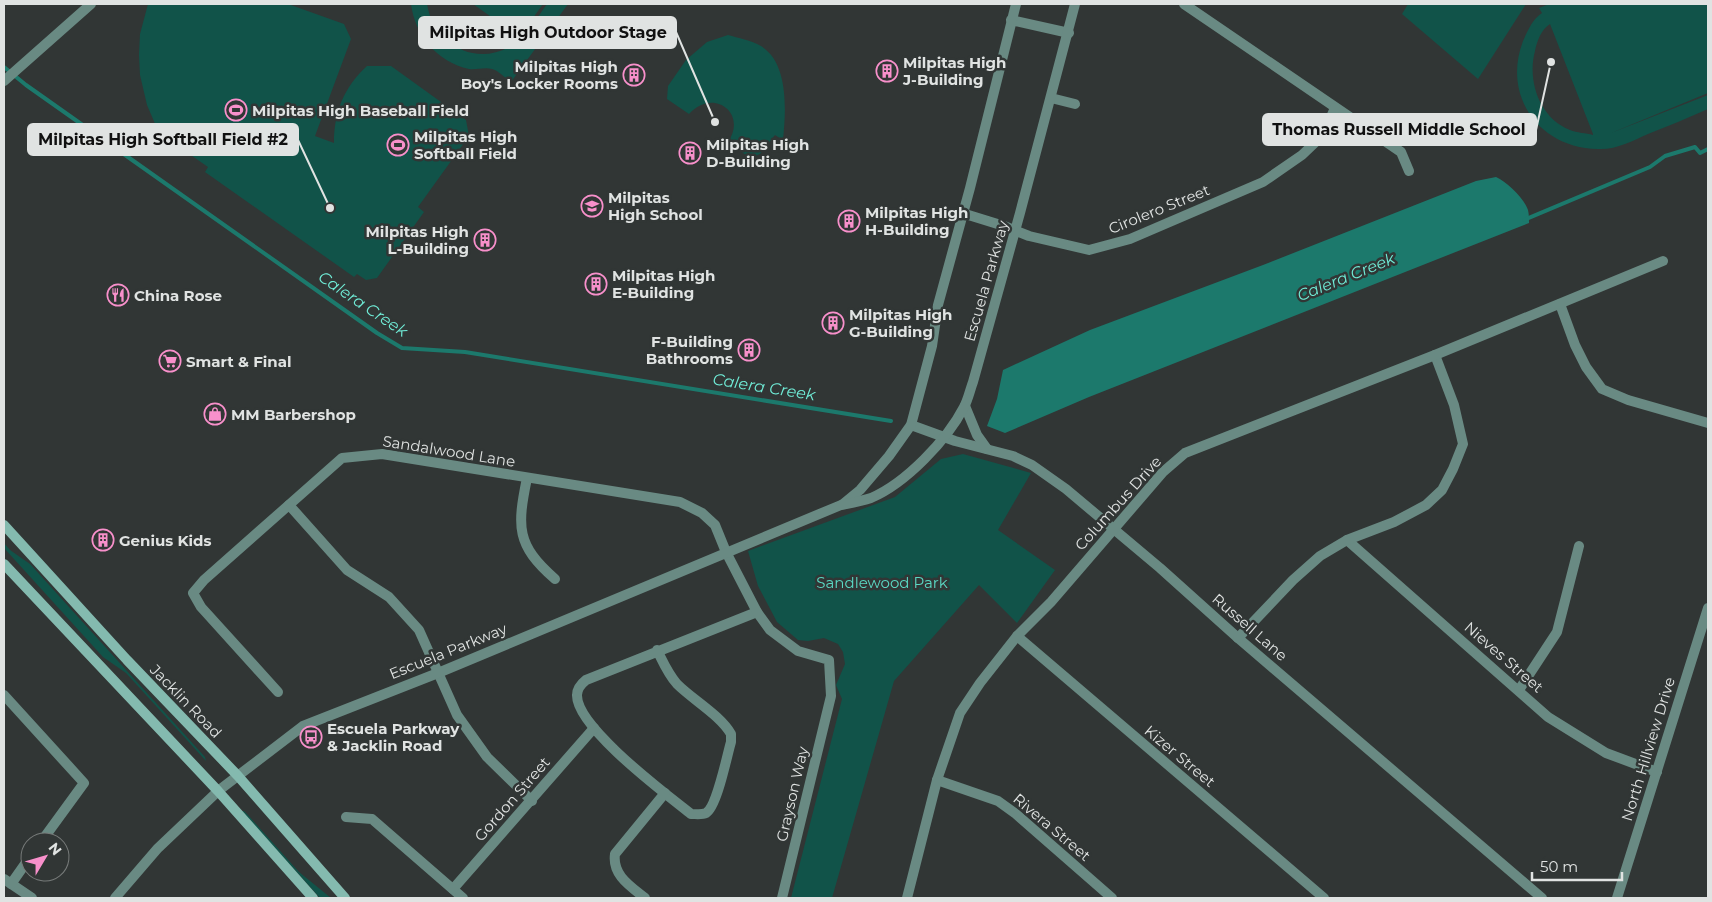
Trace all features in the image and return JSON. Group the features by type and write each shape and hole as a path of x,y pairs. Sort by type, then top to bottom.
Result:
{"main road":[{"name":"Jacklin Road","path":"4,525 126,660 238,776 345,898"},
{"path":"4,564 218,791 313,898"}],"street":[{"path":"4,81 90,4"},
{"name":"Escuela Parkway","path":"841,505 860,490 889,456 911,424 932,346 938,305 1016,4"},
{"name":"Escuela Parkway","path":"115,898 158,848 218,791 303,726 438,673 841,505 870,498 907,474 946,438 965,406 1016,230 1075,4"},
{"path":"1184,4 1401,152 1409,170"},
{"path":"1011,20 1068,33"},
{"path":"1051,98 1075,104"},
{"name":"Cirolero Street","path":"962,214 1016,230 1029,236 1089,250 1130,239 1263,182 1302,155 1323,135 1335,108"},
{"name":"Columbus Drive","path":"907,898 937,780 960,713 980,683 1017,636 1051,602 1163,472 1184,453 1435,355 1663,261"},
{"path":"1560,304 1575,346 1586,367 1602,389 1628,400 1708,423"},
{"path":"1238,638 1293,580 1320,556 1347,540 1394,522 1426,506 1442,490 1463,444 1454,404 1435,355"},
{"path":"965,406 977,435 987,449"},
{"name":"Russell Lane","path":"911,424 946,438 1013,456 1032,465 1066,489 1542,898"},
{"name":"Sandalwood Lane","path":"278,692 200,607 193,593 204,580 342,458 382,454 680,502 702,513 715,525 726,552 757,612"},
{"path":"527,478 521,507 520,526 525,544 539,565 555,579"},
{"path":"288,505 347,570 388,597 419,630 457,715 487,757 532,801"},
{"name":"Nieves Street","path":"1347,540 1548,717 1606,753 1657,772"},
{"path":"1519,690 1557,632 1579,546"},
{"name":"North Hillview Drive","path":"1617,898 1708,608"},
{"path":"658,650 667,671 676,682 723,724 731,734 716,799 711,809 706,813 691,814 609,745 582,712 576,697 577,690 580,684 586,680 658,650 757,612"},
{"name":"Grayson Way","path":"757,612 770,630 798,651 828,660 831,696 782,898"},
{"name":"Kizer Street","path":"1017,636 1324,898"},
{"path":"4,695 84,783 48,832"},
{"name":"Gordon Street","path":"453,889 594,728"},
{"name":"Rivera Street","path":"937,780 998,801 1016,814 1112,898"},
{"path":"644,898 620,876 614,861 615,854 665,793"},
{"path":"346,817 372,819 463,898"},
{"path":"20,867 7,881 32,898"}],"green space":[{"path":"148,4 288,4 344,24 351,39 315,136 334,143 338,111 346,91 367,66 391,66 466,120 469,136 418,207 424,212 377,278 366,280 357,274 354,277 205,172 208,167 159,133 147,105 140,75 140,34"},
{"path":"411,4 427,4 437,30 446,40 469,52 482,54 495,52 515,43 547,4 568,4 511,82 494,70 486,68 469,69 457,65 438,54 430,46 417,26"},
{"path":"473,4 543,4 523,32 518,29 514,33"},
{"path":"1408,4 1526,4 1478,79 1402,14"},
{"path":"1549,4 1708,4 1708,93 1611,133 1708,95 1708,109 1618,147 1598,149 1577,146 1558,139 1543,129 1530,115 1522,99 1518,81 1518,61 1523,41 1533,22 1542,13 1539,8","holes":["1550,24 1593,135 1573,131 1559,124 1550,117 1538,97 1534,86 1533,62 1540,36"]},
{"path":"728,35 757,44 770,54 777,64 784,88 785,115 783,140 775,135 760,154 750,158 728,142 733,131 734,122 731,113 725,107 717,103 708,103 698,106 689,114 667,99 668,86 686,60 707,42"},
{"name":"Sandlewood Park","path":"963,454 1031,473 998,530 1055,570 1017,623 979,585 894,681 832,898 791,898 842,699 836,685 845,664 843,652 838,644 824,638 808,641 798,640 777,622 758,586 748,551 895,497 941,459"},
{"path":"4,543 10,550 30,564 205,757 206,761 126,673 103,657 4,548"},
{"path":"242,811 248,815 299,872 331,898 320,898"}],"water":[{"path":"1496,177 1510,186 1523,200 1528,210 1529,223 1089,397 1005,433 987,426 997,399 1003,370 1090,330 1263,265 1476,181"}],"waterway":[{"name":"Calera Creek","path":"4,67 26,85 377,333 402,348 465,352 891,421"},
{"name":"Calera Creek","path":"1524,220 1650,167 1665,156 1695,147 1700,153 1708,149"}],"place":[{"name":"Thomas Russell Middle School","path":"1551,62"},
{"name":"Milpitas High J-Building","path":"887,71"},
{"name":"Milpitas High Boy's Locker Rooms","path":"634,75"},
{"name":"Milpitas High Baseball Field","path":"236,110"},
{"name":"Milpitas High Outdoor Stage","path":"715,122"},
{"name":"Milpitas High Softball Field","path":"398,145"},
{"name":"Milpitas High D-Building","path":"690,153"},
{"name":"Milpitas High School","path":"592,206"},
{"name":"Milpitas High Softball Field #2","path":"330,208"},
{"name":"Milpitas High H-Building","path":"849,221"},
{"name":"Milpitas High L-Building","path":"485,240"},
{"name":"Milpitas High E-Building","path":"596,284"},
{"name":"China Rose","path":"118,295"},
{"name":"Milpitas High G-Building","path":"833,323"},
{"name":"F-Building Bathrooms","path":"749,350"},
{"name":"Smart & Final","path":"170,361"},
{"name":"MM Barbershop","path":"215,414"},
{"name":"Genius Kids","path":"103,540"},
{"name":"Escuela Parkway & Jacklin Road","path":"311,737"}]}
